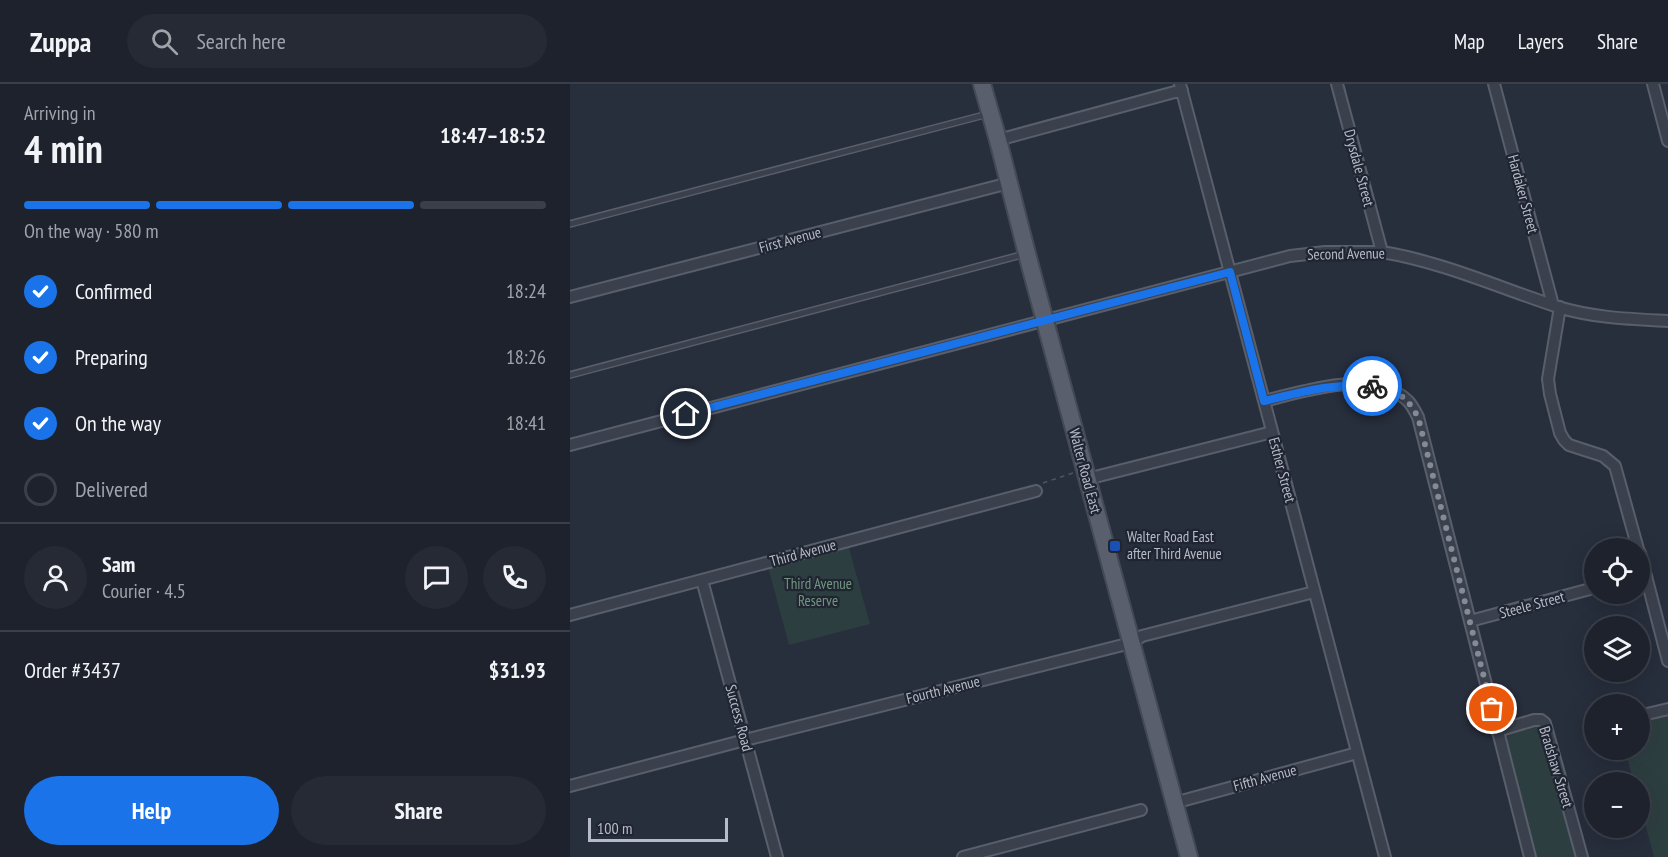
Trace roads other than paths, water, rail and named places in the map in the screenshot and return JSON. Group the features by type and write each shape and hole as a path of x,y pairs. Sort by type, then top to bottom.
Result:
{"main road":[{"name":"Walter Road East","path":"982,84 1045,320 1080,476 1131,643 1189,857"}],"street":[{"name":"Drysdale Street","path":"1337,84 1382,252"},
{"name":"Hardaker Street","path":"1494,84 1556,306"},
{"path":"1653,84 1668,141"},
{"path":"998,140 1181,87"},
{"name":"Esther Street","path":"1181,87 1384,857"},
{"name":"First Avenue","path":"570,297 1009,183"},
{"name":"Second Avenue","path":"570,445 1309,253 1382,252 1444,267 1556,306 1611,317 1668,321"},
{"path":"1556,306 1548,379 1560,433 1569,445 1603,456 1615,466 1635,538"},
{"path":"1264,401 1317,388 1349,384 1394,391 1410,402 1418,417 1530,857"},
{"path":"1080,476 1272,432"},
{"name":"Third Avenue","path":"570,615 1036,490"},
{"name":"Success Road","path":"702,580 777,857"},
{"name":"Steele Street","path":"1470,621 1584,591"},
{"name":"Fourth Avenue","path":"570,786 1131,643 1142,636 1314,592"},
{"path":"1650,602 1668,661"},
{"path":"1650,713 1668,708"},
{"name":"Bradshaw Street","path":"1497,731 1534,720 1541,720 1545,723 1582,857"},
{"name":"Fifth Avenue","path":"1174,803 1357,753"},
{"path":"963,857 1141,810"}],"lane":[{"path":"570,224 990,113"},
{"path":"570,375 1027,254"}],"place":[{"name":"Walter Road East after Third Avenue","path":"1115,546"}],"park label":[{"name":"Third Avenue Reserve","path":"818,592"}]}
